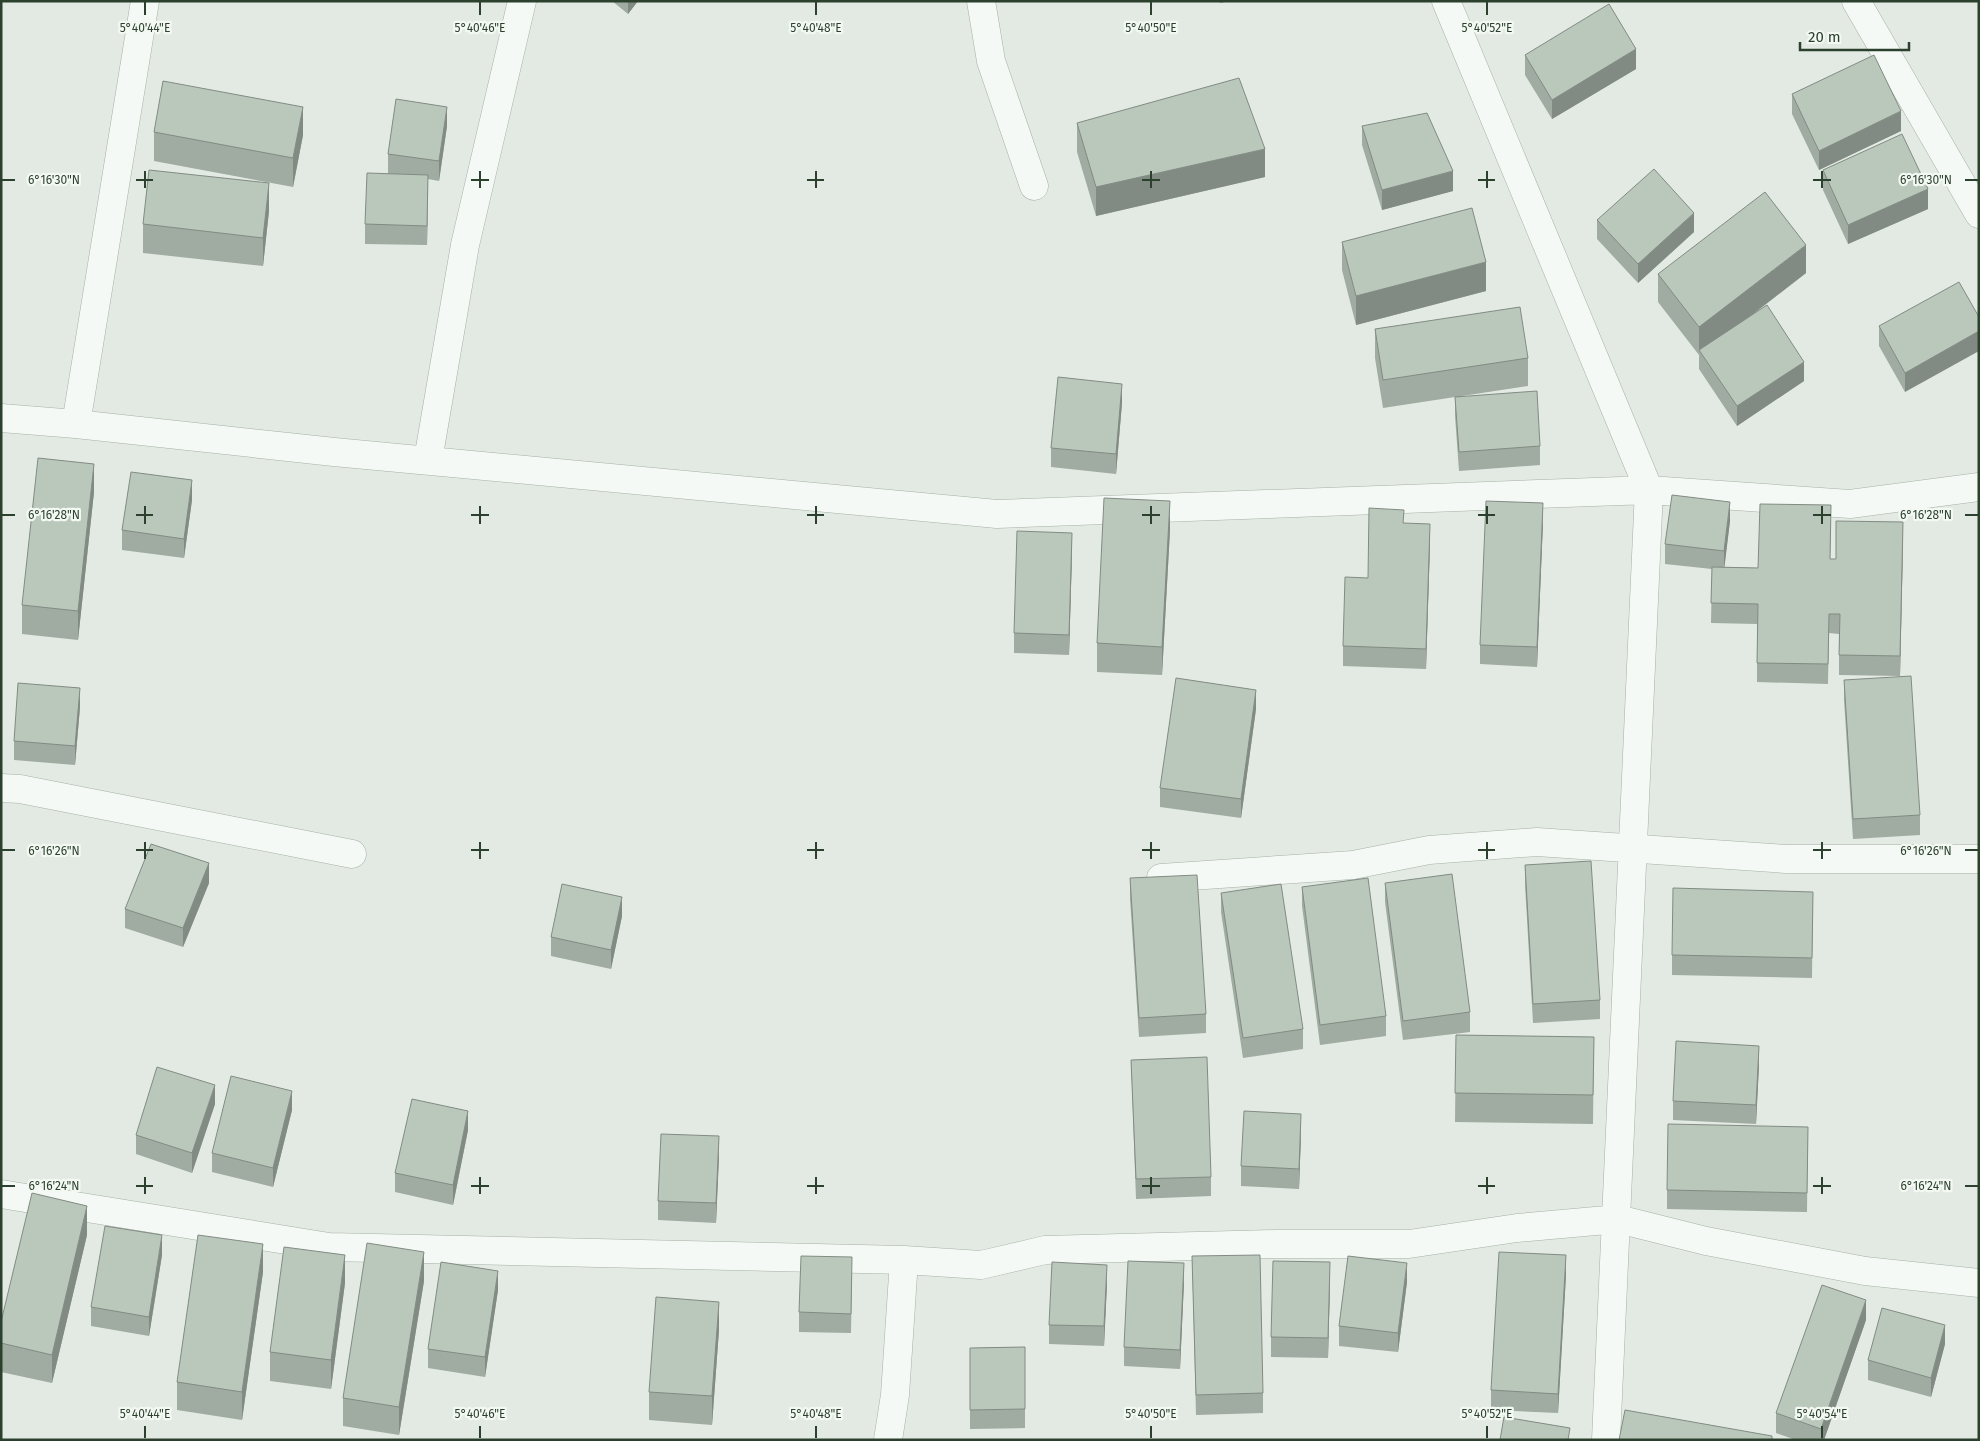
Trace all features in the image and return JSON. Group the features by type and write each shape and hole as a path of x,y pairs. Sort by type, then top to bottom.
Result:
{"street":[{"path":"76,424 145,1"},
{"path":"428,460 465,245 522,1"},
{"path":"981,1 991,61 1034,186"},
{"path":"1446,1 1649,490 1618,1219 1606,1440"},
{"path":"1856,1 1979,214"},
{"path":"1,418 997,514 1649,490 1850,504 1979,487"},
{"path":"1,788 20,789 352,854"},
{"path":"1156,879 1352,865 1429,850 1537,842 1786,859 1979,859"},
{"path":"1,1194 329,1247 904,1260 981,1265 1044,1250 1276,1244 1409,1244 1517,1228 1618,1219 1706,1241 1865,1271 1979,1283"},
{"path":"888,1440 895,1395 904,1260"}],"building":[{"path":"1609,4 1636,49 1552,100 1525,55"},
{"path":"1874,55 1901,111 1819,151 1792,94"},
{"path":"1239,78 1265,149 1096,187 1077,123"},
{"path":"163,81 303,107 293,158 154,132"},
{"path":"396,99 447,107 439,161 388,154"},
{"path":"1427,113 1453,171 1382,190 1362,126"},
{"path":"1902,134 1928,189 1848,225 1823,170"},
{"path":"1654,169 1694,213 1638,264 1597,220"},
{"path":"149,170 269,183 263,238 143,224"},
{"path":"367,173 428,175 427,226 365,224"},
{"path":"1765,192 1806,245 1699,327 1658,274"},
{"path":"1472,208 1486,262 1356,296 1342,242"},
{"path":"1959,282 1979,317 1979,331 1905,373 1879,326"},
{"path":"1767,305 1804,362 1737,406 1699,350"},
{"path":"1520,307 1528,358 1383,380 1375,329"},
{"path":"1058,377 1122,384 1116,454 1051,448"},
{"path":"1537,391 1540,446 1459,452 1455,397"},
{"path":"38,458 94,464 78,611 22,605"},
{"path":"131,472 192,480 184,539 122,530"},
{"path":"1672,495 1730,502 1724,551 1665,544"},
{"path":"1104,498 1170,501 1162,647 1097,643"},
{"path":"1486,501 1543,503 1537,647 1480,645"},
{"path":"1760,504 1831,505 1830,559 1836,559 1836,521 1903,522 1900,656 1839,655 1840,614 1829,614 1828,664 1757,663 1758,604 1711,603 1712,567 1758,568"},
{"path":"1369,508 1404,510 1403,523 1430,524 1426,649 1343,646 1345,577 1368,578"},
{"path":"1017,531 1072,533 1069,635 1014,633"},
{"path":"1911,676 1920,815 1853,819 1844,680"},
{"path":"1176,678 1256,690 1241,799 1160,788"},
{"path":"18,683 80,688 75,746 14,741"},
{"path":"151,844 209,863 183,928 125,909"},
{"path":"1591,861 1600,1000 1533,1004 1525,865"},
{"path":"1452,874 1470,1012 1403,1021 1385,883"},
{"path":"1197,875 1206,1014 1139,1018 1130,878"},
{"path":"1368,878 1386,1016 1320,1025 1302,887"},
{"path":"562,884 622,897 611,950 551,937"},
{"path":"1281,884 1303,1029 1243,1038 1221,893"},
{"path":"1673,888 1813,892 1812,958 1672,955"},
{"path":"1456,1035 1594,1037 1593,1095 1455,1093"},
{"path":"1676,1041 1759,1046 1756,1105 1673,1101"},
{"path":"1207,1057 1211,1177 1136,1179 1131,1060"},
{"path":"157,1067 215,1085 192,1153 136,1135"},
{"path":"231,1076 292,1091 273,1168 212,1153"},
{"path":"412,1099 468,1111 453,1185 395,1173"},
{"path":"1244,1111 1301,1114 1299,1169 1241,1166"},
{"path":"1668,1124 1808,1127 1807,1193 1667,1190"},
{"path":"661,1134 719,1136 716,1203 658,1201"},
{"path":"32,1193 87,1206 52,1355 1,1343 1,1322"},
{"path":"105,1226 162,1235 149,1317 91,1307"},
{"path":"198,1235 263,1244 242,1392 177,1382"},
{"path":"367,1243 424,1252 399,1407 343,1398"},
{"path":"284,1247 345,1255 331,1360 270,1352"},
{"path":"1499,1252 1566,1255 1558,1394 1491,1390"},
{"path":"1260,1255 1263,1393 1196,1395 1192,1256"},
{"path":"801,1256 852,1257 851,1314 799,1312"},
{"path":"1348,1256 1407,1263 1398,1333 1339,1326"},
{"path":"1128,1261 1184,1263 1180,1350 1124,1347"},
{"path":"1273,1261 1330,1262 1328,1338 1271,1337"},
{"path":"441,1262 498,1271 485,1357 428,1349"},
{"path":"1052,1262 1107,1265 1104,1326 1049,1325"},
{"path":"1822,1285 1866,1300 1821,1429 1776,1413"},
{"path":"656,1297 719,1302 712,1396 649,1392"},
{"path":"1882,1308 1945,1325 1931,1378 1868,1360"},
{"path":"1025,1347 1025,1409 970,1410 970,1348"},
{"path":"1625,1410 1772,1436 1772,1440 1619,1440"},
{"path":"1504,1417 1570,1428 1568,1440 1500,1440"}]}
